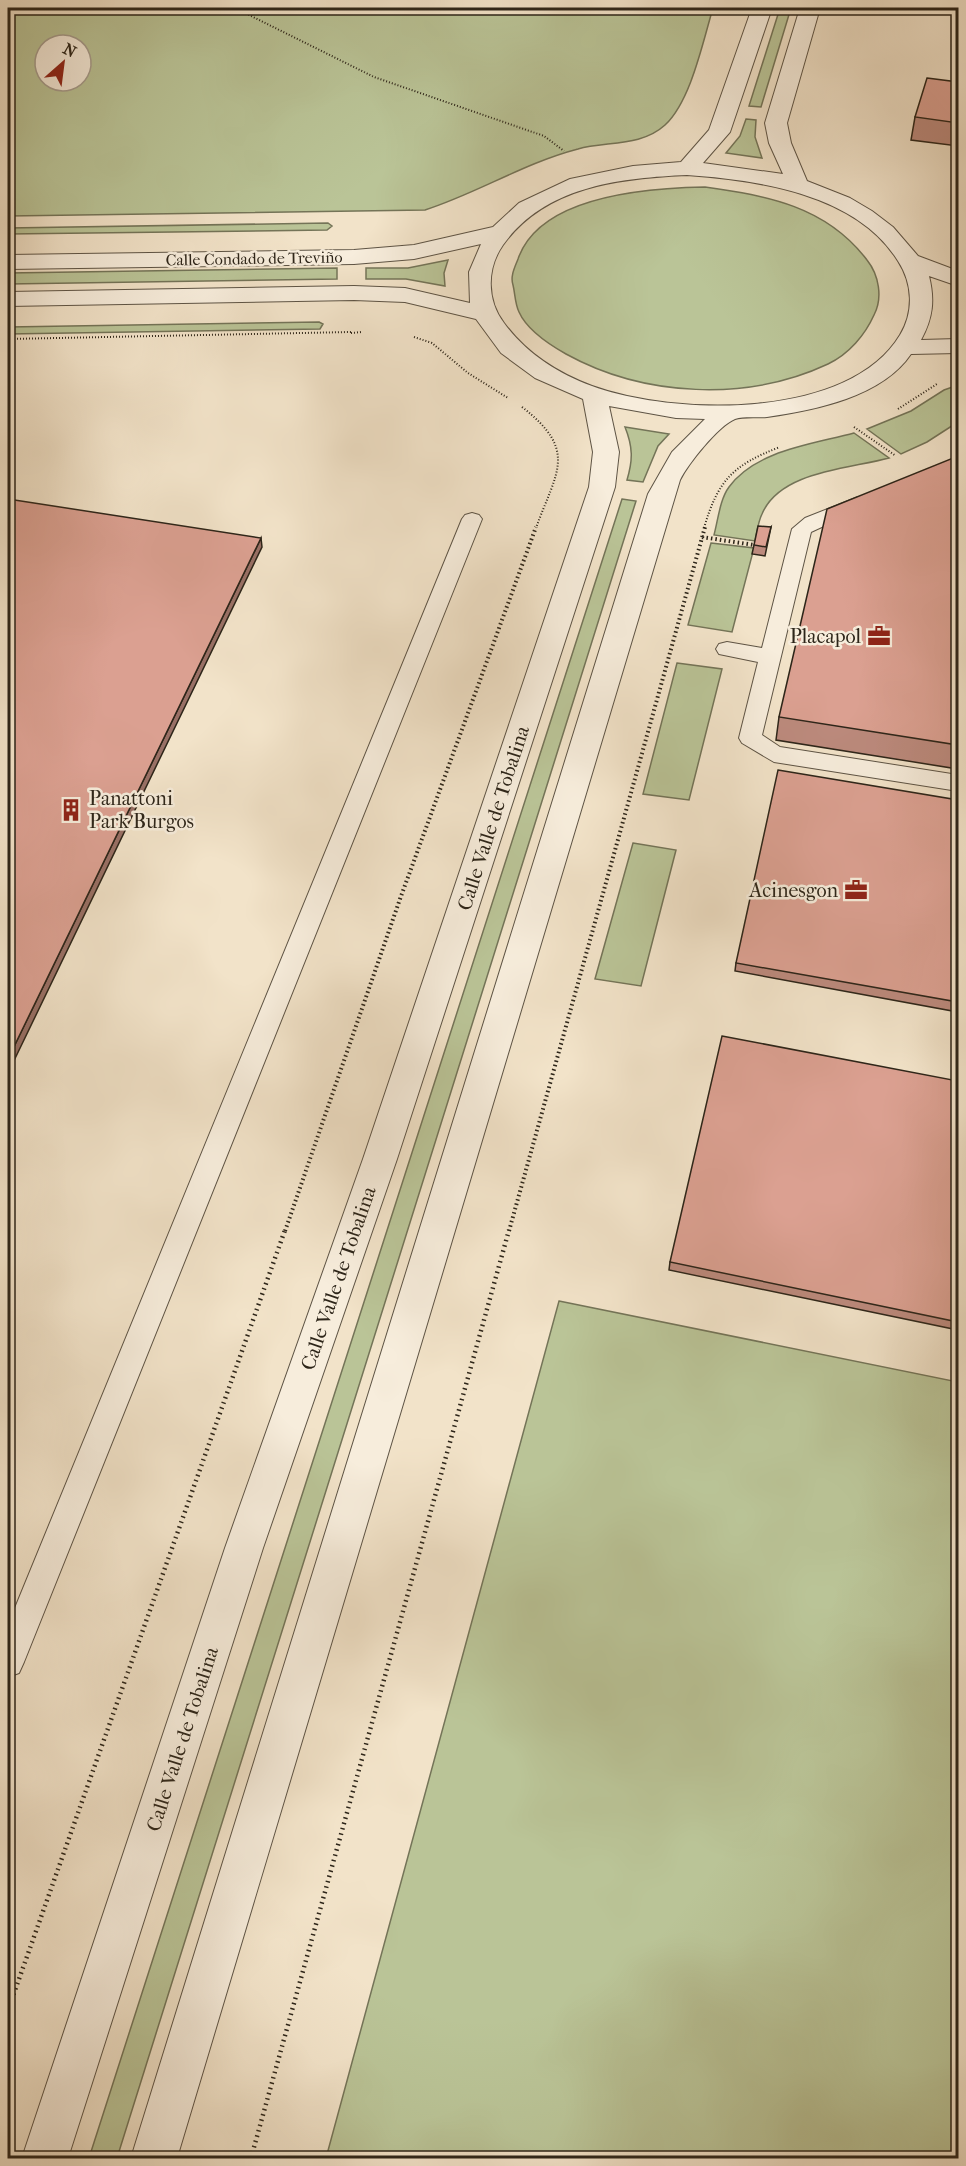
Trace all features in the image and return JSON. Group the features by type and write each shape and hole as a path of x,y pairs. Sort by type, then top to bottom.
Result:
{"street":[{"path":"687,168 719,132 762,8"},
{"path":"798,185 780,143 776,123 810,8"},
{"path":"687,168 744,173 798,185 846,204 886,230 912,261 922,290 920,319 904,347 870,376 820,399 760,411 727,413 681,412 648,408 595,395 564,383 514,351 497,333 485,314 478,286 483,259 498,233 516,216 540,200 601,178 658,169 687,168"},
{"name":"Calle Condado de Treviño","path":"8,262 354,257 424,250 498,233"},
{"path":"912,261 958,279"},
{"name":"Calle Condado de Treviño","path":"8,299 354,293 405,295 485,314"},
{"path":"904,347 958,346"},
{"name":"Calle Valle de Tobalina","path":"45,2158 244,1548 380,1159 602,487 606,452 595,395"},
{"path":"154,2158 661,494 671,469 686,449 727,413"}],"lane":[{"path":"875,496 812,522 802,529 750,738 774,753 958,783"},
{"path":"8,1662 472,519"},
{"path":"727,649 771,657"}],"path":[{"path":"235,8 374,77 543,136 601,178"},
{"path":"351,333 371,333"},
{"path":"410,335 432,344 468,373 509,399"},
{"path":"8,2010 177,1529 314,1151 400,898 560,462 558,447 551,432 519,404"},
{"path":"854,427 896,456"},
{"path":"251,2158 712,501"},
{"path":"702,537 754,545"}],"green space":[{"path":"8,8 713,8 689,86 674,114 656,132 634,140 578,149 558,155 425,210 8,216"},
{"path":"780,8 791,8 761,107 749,106"},
{"path":"746,119 756,120 755,137 762,158 726,153 740,136"},
{"path":"705,187 773,200 814,216 833,227 867,260 877,280 879,294 877,308 861,337 836,360 797,376 764,385 730,389 662,386 628,379 596,368 553,346 527,325 516,302 512,282 513,272 530,238 549,221 572,208 599,199 627,193"},
{"path":"328,223 332,226 327,230 8,234 8,228"},
{"path":"448,260 444,273 445,286 406,279 366,279 366,268 408,268"},
{"path":"337,268 337,279 8,284 8,273"},
{"path":"319,322 323,324 320,329 8,334 8,327"},
{"path":"958,385 958,422 927,442 901,454 867,429 911,411 944,390"},
{"path":"625,427 669,434 658,446 643,482 627,480 631,454 630,441"},
{"path":"854,433 889,458 817,474 784,489 771,500 762,514 755,541 714,535 723,497 740,475 754,464 787,450"},
{"path":"622,499 636,501 117,2158 89,2158"},
{"path":"711,543 754,548 732,632 688,625"},
{"path":"677,663 722,669 689,800 643,794"},
{"path":"633,843 676,850 641,986 595,979"},
{"path":"559,1301 958,1382 958,2158 326,2158"}],"building":[{"path":"927,78 958,82 958,123 915,117"},
{"name":"Placapol","path":"958,456 958,745 779,717 827,509"},
{"name":"Panattoni Park Burgos","path":"8,499 261,538 8,1059"},
{"path":"758,526 771,527 766,547 754,545"},
{"name":"Acinesgon","path":"778,770 958,800 958,1002 736,963"},
{"path":"722,1036 958,1081 958,1322 670,1262"}],"place":[{"name":"Placapol","path":"879,636"},
{"name":"Panattoni Park Burgos","path":"71,810"},
{"name":"Acinesgon","path":"856,890"}]}
